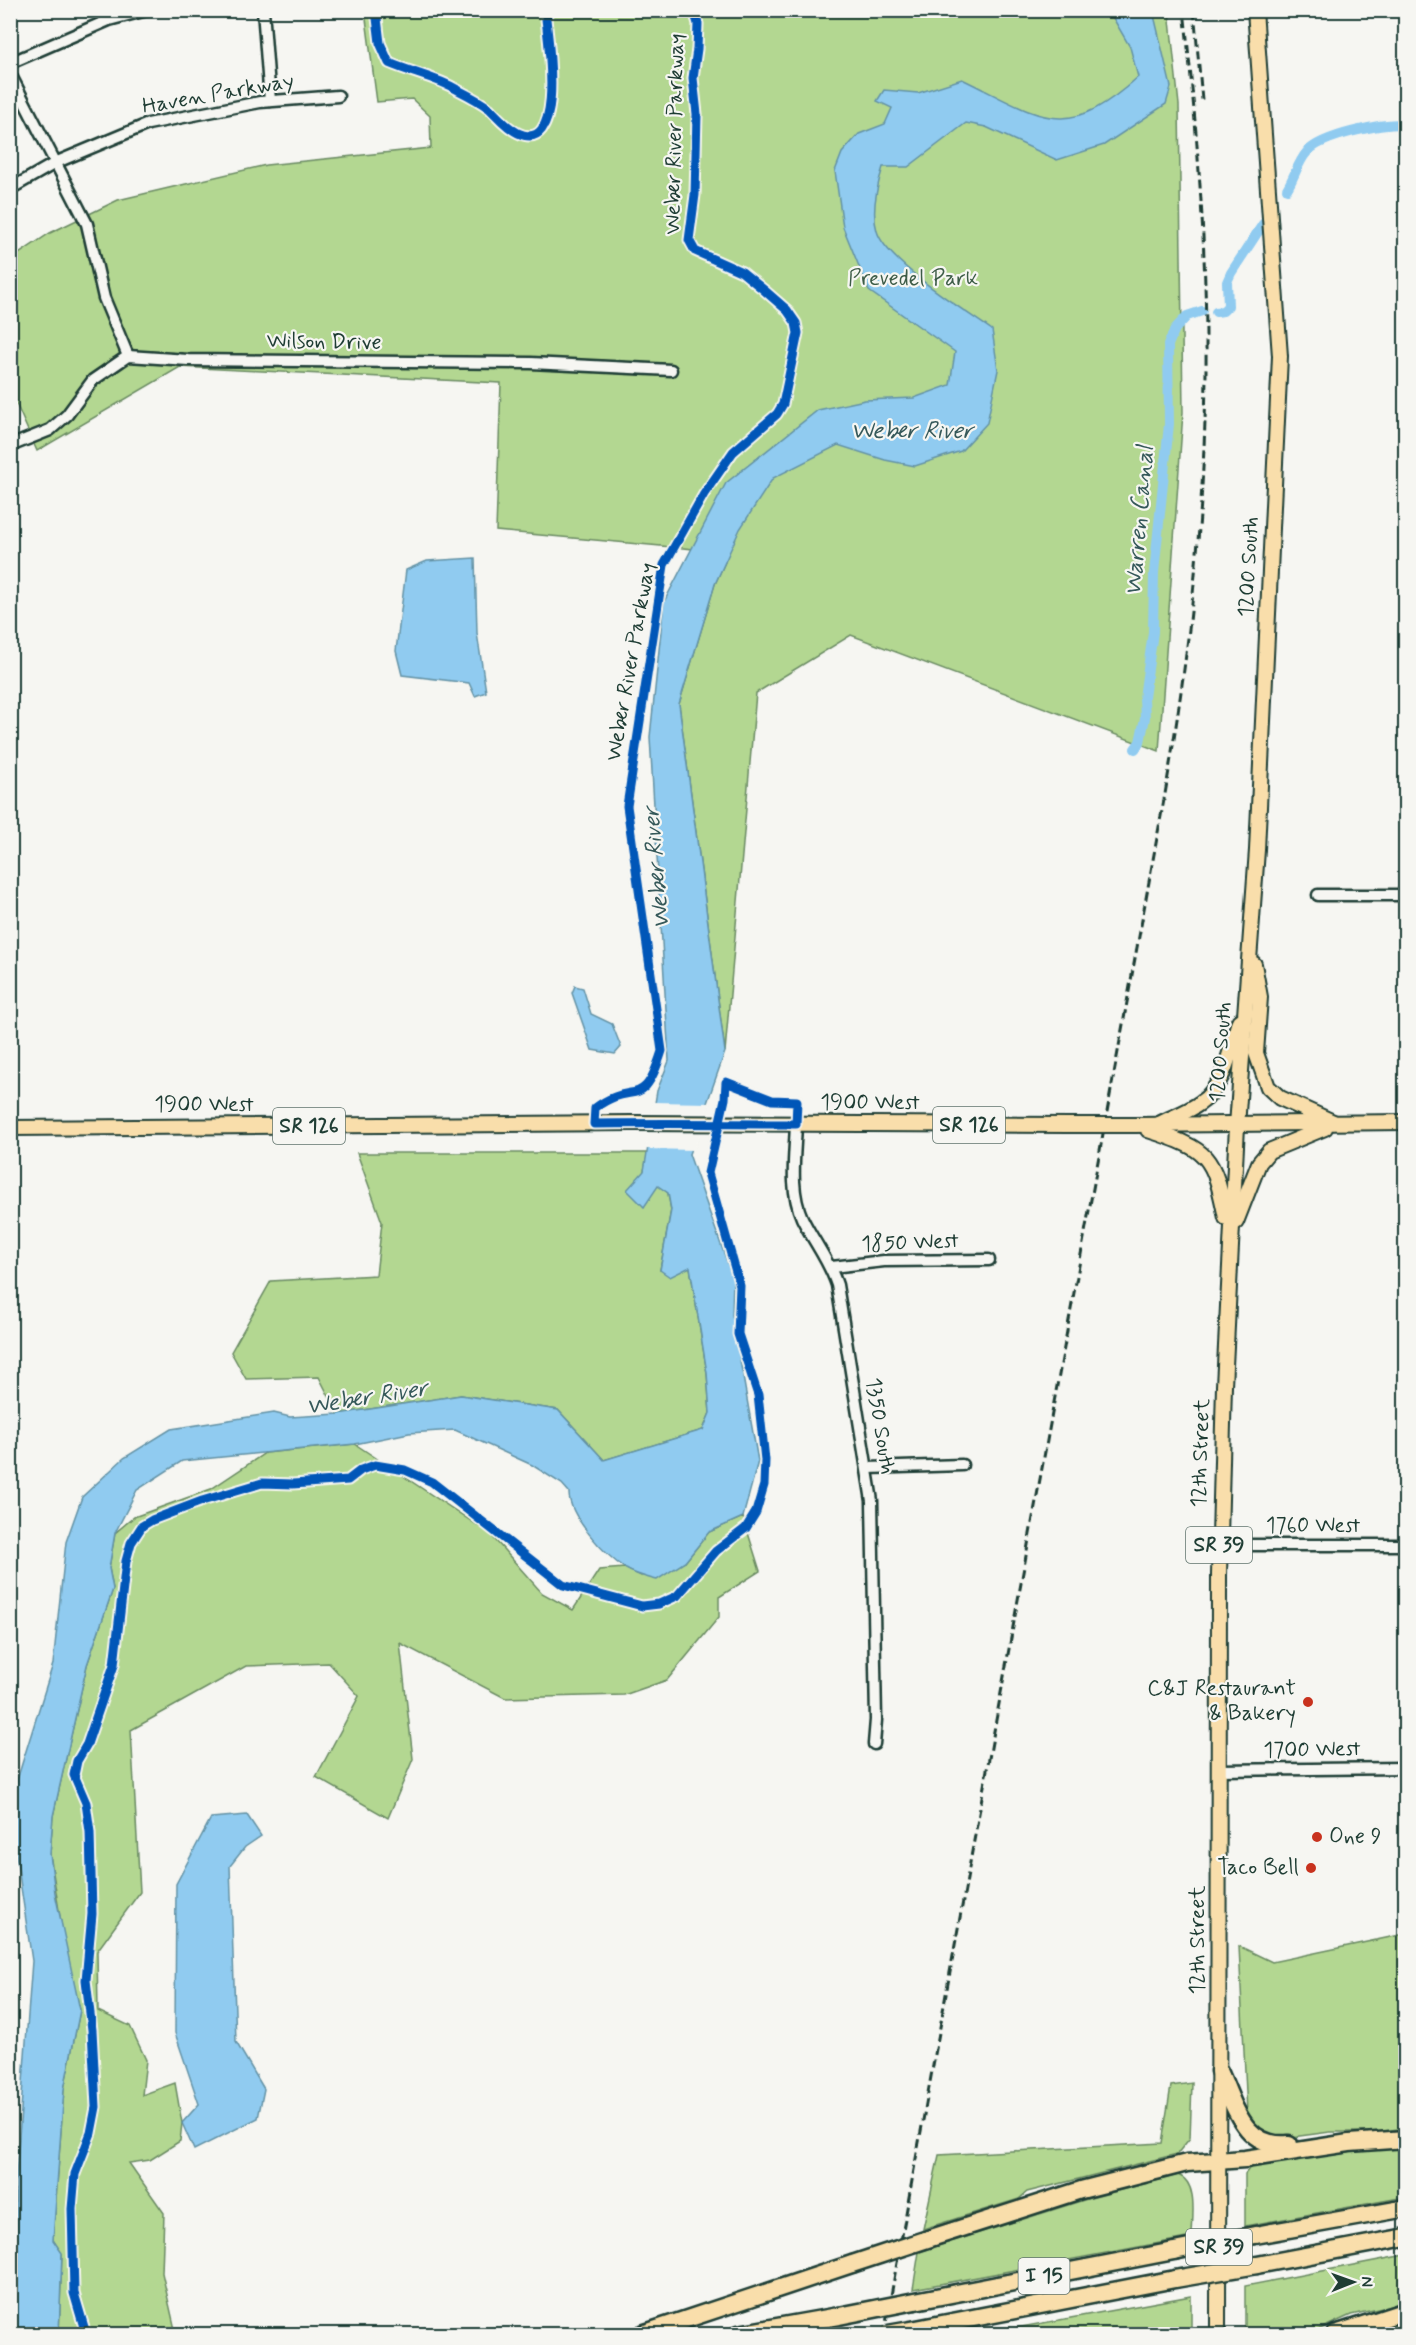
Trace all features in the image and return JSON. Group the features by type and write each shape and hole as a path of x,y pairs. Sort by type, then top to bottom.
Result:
{"highway":[{"path":"1219,2071 1244,2125 1251,2135 1262,2142 1272,2145 1318,2140 1349,2143"},
{"path":"642,2334 931,2238 1134,2175 1187,2163 1245,2159 1349,2143 1406,2139"},
{"name":"I 15","path":"738,2334 1406,2208"},
{"name":"I 15","path":"888,2334 1406,2237"},
{"path":"1335,2334 1406,2311"}],"main road":[{"name":"1200 South","path":"1237,1126 1257,850 1280,356 1255,10"},
{"path":"1250,945 1260,997 1256,1053 1268,1088 1280,1098 1337,1124"},
{"path":"1157,1125 1201,1103 1214,1091 1227,1062 1246,993"},
{"name":"1900 West","path":"10,1128 633,1124 1237,1126 1406,1122"},
{"path":"1230,1238 1259,1163 1269,1151 1337,1124"},
{"path":"1134,1125 1186,1142 1206,1156 1216,1173 1230,1238"},
{"name":"12th Street","path":"1219,2071 1220,1545 1230,1238 1237,1126"},
{"name":"SR 39","path":"1218,2334 1219,2071"}],"street":[{"path":"10,63 109,20 147,10"},
{"path":"263,10 270,101"},
{"path":"10,74 87,224 104,298 128,356 93,380 67,415 50,430 10,446"},
{"name":"Haven Parkway","path":"10,189 57,162 148,124 270,101 338,96"},
{"name":"Wilson Drive","path":"128,356 188,360 531,363 671,370"},
{"path":"1318,895 1406,895"},
{"name":"1350 South","path":"796,1124 795,1195 802,1217 832,1268 837,1285 868,1468 872,1501 874,1744"},
{"name":"1850 West","path":"832,1268 884,1261 989,1260"},
{"path":"868,1468 962,1465"},
{"name":"1760 West","path":"1220,1545 1406,1545"},
{"name":"1700 West","path":"1219,1770 1406,1768"}],"green space":[{"name":"Prevedel Park","path":"365,11 1169,11 1179,105 1183,412 1159,751 851,635 756,693 725,1052 679,704 715,584 725,562 694,549 496,531 501,383 180,367 37,451 11,392 10,260 50,233 118,200 266,165 431,148 430,116 412,99 377,102"},
{"path":"357,1153 648,1153 644,1171 668,1193 671,1210 660,1270 690,1267 707,1373 710,1413 703,1430 604,1460 558,1410 461,1395 338,1414 319,1377 246,1379 231,1352 271,1281 376,1275 382,1222"},
{"path":"355,1444 489,1533 542,1593 573,1610 599,1570 625,1568 641,1576 685,1562 709,1532 743,1517 760,1571 719,1597 719,1617 667,1680 624,1695 505,1698 400,1643 413,1759 388,1818 316,1777 359,1696 329,1663 246,1666 131,1730 140,1892 97,1951 98,2011 130,2026 146,2060 142,2095 175,2083 182,2123 180,2141 150,2160 129,2163 164,2213 162,2273 176,2334 59,2334 62,2254 53,2240 64,2089 80,2010 66,1954 50,1854 53,1816 87,1665 113,1589 109,1568 115,1533 134,1517 211,1489 265,1453"},
{"path":"1405,1934 1405,2128 1377,2132 1330,2132 1277,2139 1257,2131 1247,2113 1239,1946 1272,1962"},
{"path":"1192,2083 1190,2138 1177,2154 1027,2192 1019,2199 923,2229 939,2155 1162,2143 1171,2086"},
{"path":"1405,2145 1405,2197 1245,2226 1245,2174 1251,2166"},
{"path":"1178,2175 1185,2179 1192,2193 1192,2237 913,2289 919,2252 1087,2199"},
{"path":"1405,2255 1405,2303 1351,2315 1309,2334 1245,2334 1245,2286"},
{"path":"1191,2296 1191,2334 983,2334"},
{"path":"1405,2320 1405,2334 1371,2334"}],"water":[{"name":"Weber River","path":"1109,11 1153,11 1171,87 1166,104 1104,145 1057,160 986,127 966,123 908,167 883,167 876,199 875,223 883,243 895,257 927,285 992,330 998,370 987,423 961,451 915,466 885,460 838,445 773,478 740,529 715,584 679,704 725,1052 689,1154 733,1279 732,1315 758,1461 743,1517 709,1532 685,1562 657,1580 641,1576 618,1563 590,1535 570,1502 569,1492 562,1484 532,1465 455,1430 409,1433 355,1444 182,1461 137,1490 115,1533 109,1568 113,1589 87,1665 53,1816 50,1854 55,1893 80,2010 64,2089 53,2240 62,2253 59,2334 15,2334 16,2177 32,1961 11,1820 17,1780 53,1664 66,1542 82,1497 124,1458 171,1429 274,1413 290,1417 338,1414 461,1395 558,1410 604,1460 703,1430 710,1413 707,1373 690,1267 670,1277 660,1270 671,1210 668,1193 658,1186 644,1207 627,1190 644,1171 657,1091 669,1061 650,737 664,602 726,483 818,410 865,400 914,398 950,385 955,352 869,291 843,227 835,171 842,153 859,134 885,124 892,108 877,101 884,90 918,93 962,79 1033,113 1052,117 1071,117 1090,111 1112,98 1138,77 1130,47"},
{"path":"475,558 477,633 486,692 475,696 469,683 402,675 396,651 406,570 427,561"},
{"path":"575,986 583,988 591,1014 612,1024 621,1047 615,1054 592,1050 572,993"},
{"path":"247,1815 261,1836 245,1847 230,1866 236,2042 264,2089 258,2118 194,2150 182,2123 199,2104 175,2033 176,1884 211,1818"}],"pier":[{"path":"652,1102 710,1103 694,1150 645,1149"}],"waterway":[{"name":"Warren Canal","path":"1287,189 1304,156 1315,146 1354,131 1406,124"},
{"name":"Warren Canal","path":"1216,312 1223,311 1228,306 1227,282 1263,224"},
{"name":"Warren Canal","path":"1135,749 1140,742 1145,718 1144,698 1153,632 1154,573 1169,424 1168,345 1175,329 1187,316 1202,311"}],"railway":[{"path":"884,2334 1165,794 1188,636 1203,476 1206,324 1200,190 1184,10"},
{"path":"1194,10 1202,100"}],"cycle path":[{"path":"376,10 380,43 389,63 450,86 486,106 514,131 533,136 543,128 551,92 546,19 548,10"},
{"name":"Weber River Parkway","path":"86,2334 74,2293 72,2209 75,2174 91,2133 96,2107 92,2030 86,1980 92,1914 90,1832 86,1803 74,1775 77,1761 87,1744 114,1665 126,1561 131,1543 142,1526 202,1501 262,1483 293,1484 348,1480 361,1470 375,1465 405,1470 432,1482 563,1585 642,1606 659,1604 677,1596 716,1551 746,1528 756,1512 764,1485 765,1460 758,1395 738,1334 740,1286 708,1173 725,1099 726,1082 772,1100 797,1101 796,1124 771,1124 746,1124 721,1124 695,1124 594,1124 595,1108 620,1095 643,1089 649,1082 662,1051 627,806 664,565 704,494 733,452 777,414 783,404 798,333 796,323 787,310 764,290 742,272 695,251 689,240 695,195 697,114 693,78 698,24 694,10"}],"place":[{"name":"C&J Restaurant & Bakery","path":"1308,1702"},
{"name":"One 9","path":"1317,1837"},
{"name":"Taco Bell","path":"1311,1868"}]}
